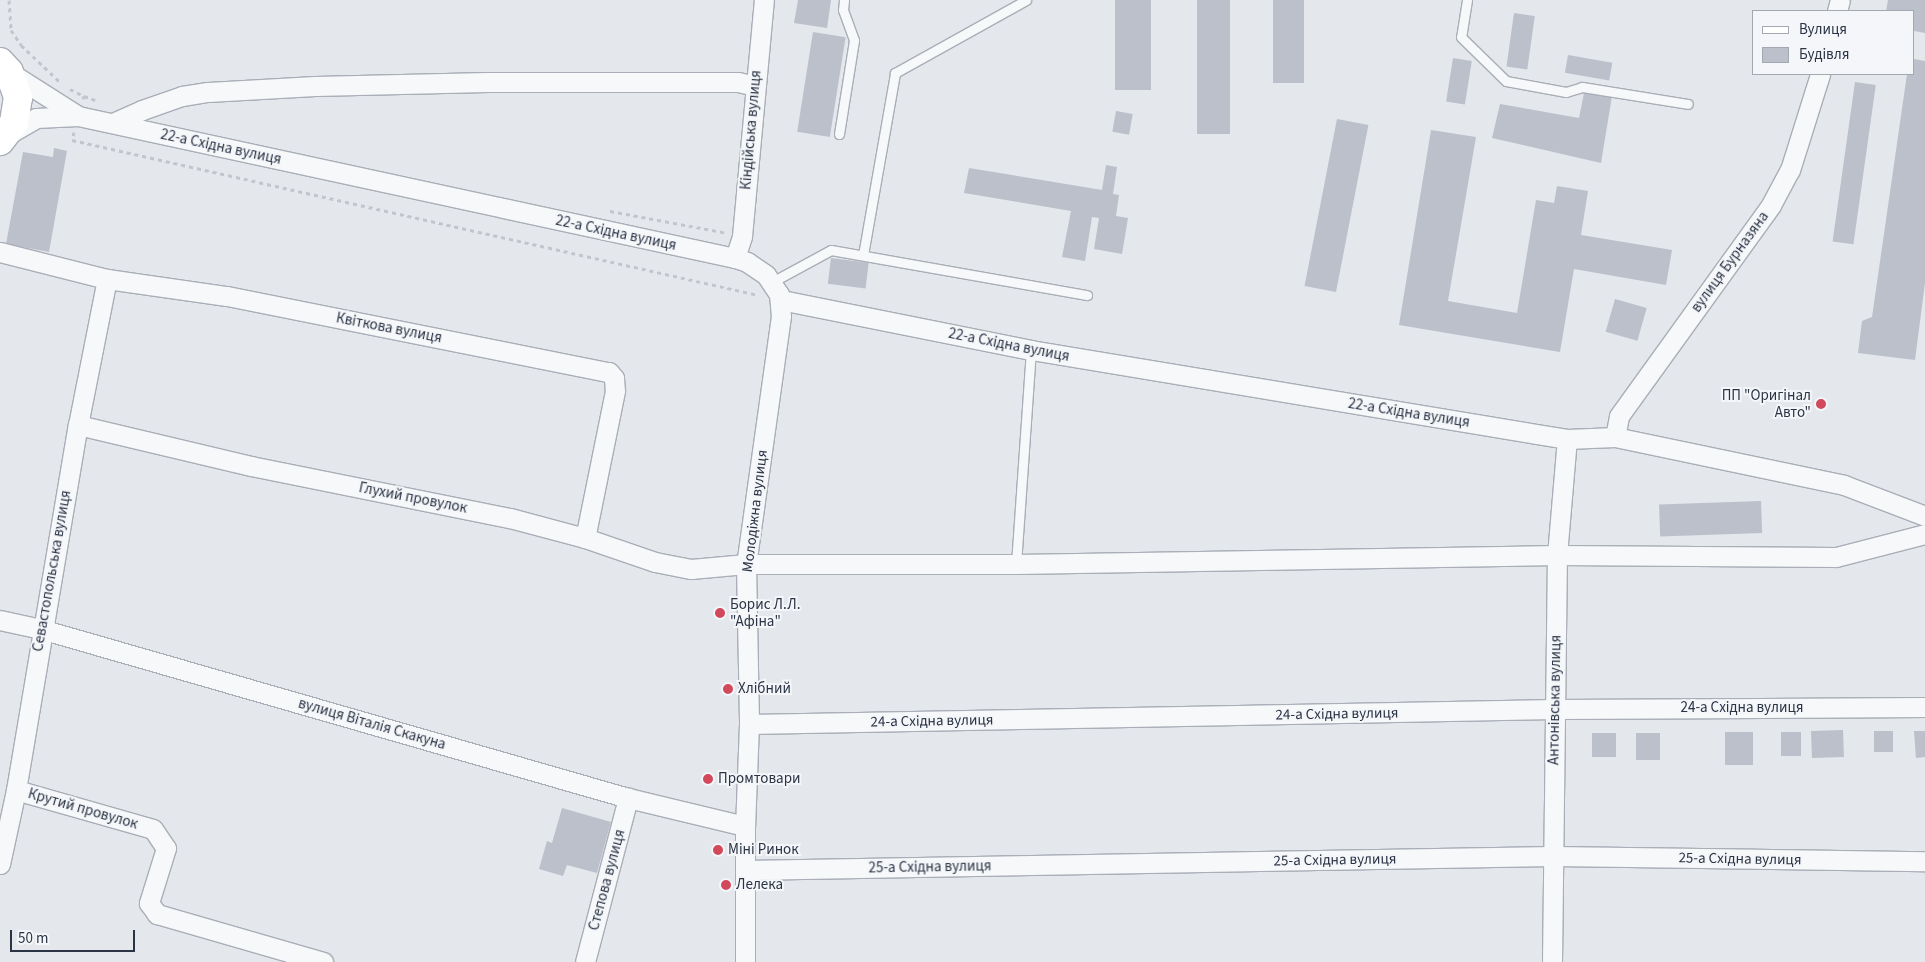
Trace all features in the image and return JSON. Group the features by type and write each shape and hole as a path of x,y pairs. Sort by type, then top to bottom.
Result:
{"main road":[{"path":"3,138 16,117 18,97 5,67"}],"street":[{"name":"Кіндійська вулиця","path":"735,258 742,236 764,0"},
{"path":"5,67 78,116"},
{"name":"вулиця Бурназяна","path":"1615,437 1619,416 1771,205 1790,170 1820,75"},
{"name":"22-а Східна вулиця","path":"114,124 142,110 182,96 315,86 488,82 738,82 755,86"},
{"name":"22-а Східна вулиця","path":"78,116 735,258 757,268 772,282 781,300 1031,350 1567,439 1615,437 1844,485 1925,516"},
{"path":"3,138 36,118 78,116"},
{"name":"Квіткова вулиця","path":"0,252 107,279 227,296 609,372 614,378 615,391 585,538"},
{"name":"Севастопольська вулиця","path":"0,864 16,790 78,425 107,279"},
{"name":"Молодіжна вулиця","path":"745,962 745,826 749,724 746,564 781,316 781,300"},
{"name":"Глухий провулок","path":"78,425 251,466 510,518 585,538 675,567 691,569 746,564 1016,564 1557,555 1836,557 1925,534"},
{"name":"Антонівська вулиця","path":"1552,962 1557,555 1567,439"},
{"name":"вулиця Віталія Скакуна","path":"0,620 42,629 628,798 745,826"},
{"name":"24-а Східна вулиця","path":"749,724 1555,710 1925,707"},
{"name":"Крутий провулок","path":"16,790 153,829 166,848 149,903 157,914 323,962"},
{"name":"Степова вулиця","path":"585,962 628,798"},
{"name":"25-а Східна вулиця","path":"745,870 1554,856 1925,862"}],"lane":[{"path":"840,134 854,40 844,10 844,0"},
{"path":"863,255 895,73 1026,0"},
{"path":"1467,0 1461,37 1506,81 1566,92 1582,87 1688,104"},
{"path":"772,282 830,250 1087,295"},
{"path":"1016,564 1031,350"}],"building":[{"path":"798,0 831,0 827,28 794,23"},
{"path":"1115,0 1151,0 1151,90 1115,90"},
{"path":"1197,0 1230,0 1230,134 1197,134"},
{"path":"1273,0 1304,0 1304,83 1273,83"},
{"path":"1888,0 1925,0 1925,33 1915,31 1915,10 1886,10"},
{"path":"1514,13 1535,16 1527,69 1506,66"},
{"path":"813,32 846,37 830,137 797,132"},
{"path":"1568,55 1612,63 1609,81 1565,73"},
{"path":"1453,58 1472,61 1465,104 1446,101"},
{"path":"1915,59 1925,61 1925,283 1915,360 1858,353 1862,321 1872,317 1907,75 1915,75"},
{"path":"1855,82 1876,85 1853,244 1833,241"},
{"path":"1584,93 1612,96 1601,163 1492,138 1500,104 1579,118"},
{"path":"1116,111 1133,114 1129,135 1112,132"},
{"path":"1337,119 1368,125 1336,292 1305,286"},
{"path":"1431,130 1476,137 1448,301 1517,313 1536,200 1554,203 1557,186 1588,191 1581,235 1672,250 1666,285 1574,269 1560,352 1399,325"},
{"path":"54,148 67,151 49,252 6,244 23,152 53,157"},
{"path":"1106,165 1117,167 1113,194 1119,195 1116,216 1128,218 1122,254 1094,249 1099,218 1092,217 1085,261 1062,257 1071,211 964,193 969,168 1102,190"},
{"path":"831,258 869,263 866,288 828,284"},
{"path":"1615,299 1647,308 1637,341 1606,332"},
{"path":"1761,501 1762,533 1660,537 1659,505"},
{"path":"1843,730 1844,757 1812,758 1811,731"},
{"path":"1874,731 1893,731 1893,752 1874,752"},
{"path":"1914,731 1925,731 1925,757 1916,758"},
{"path":"1725,732 1753,732 1753,765 1725,765"},
{"path":"1781,732 1801,732 1801,756 1781,756"},
{"path":"1592,733 1616,733 1616,757 1592,757"},
{"path":"1636,733 1660,733 1660,760 1636,760"},
{"path":"562,808 611,822 597,873 567,865 563,876 539,869 547,841 552,843"}],"place":[{"name":"ПП \"Оригінал Авто\"","path":"1821,404"},
{"name":"Борис Л.Л. \"Афіна\"","path":"720,613"},
{"name":"Хлібний","path":"728,689"},
{"name":"Промтовари","path":"708,779"},
{"name":"Міні Ринок","path":"718,850"},
{"name":"Лелека","path":"726,885"}]}
